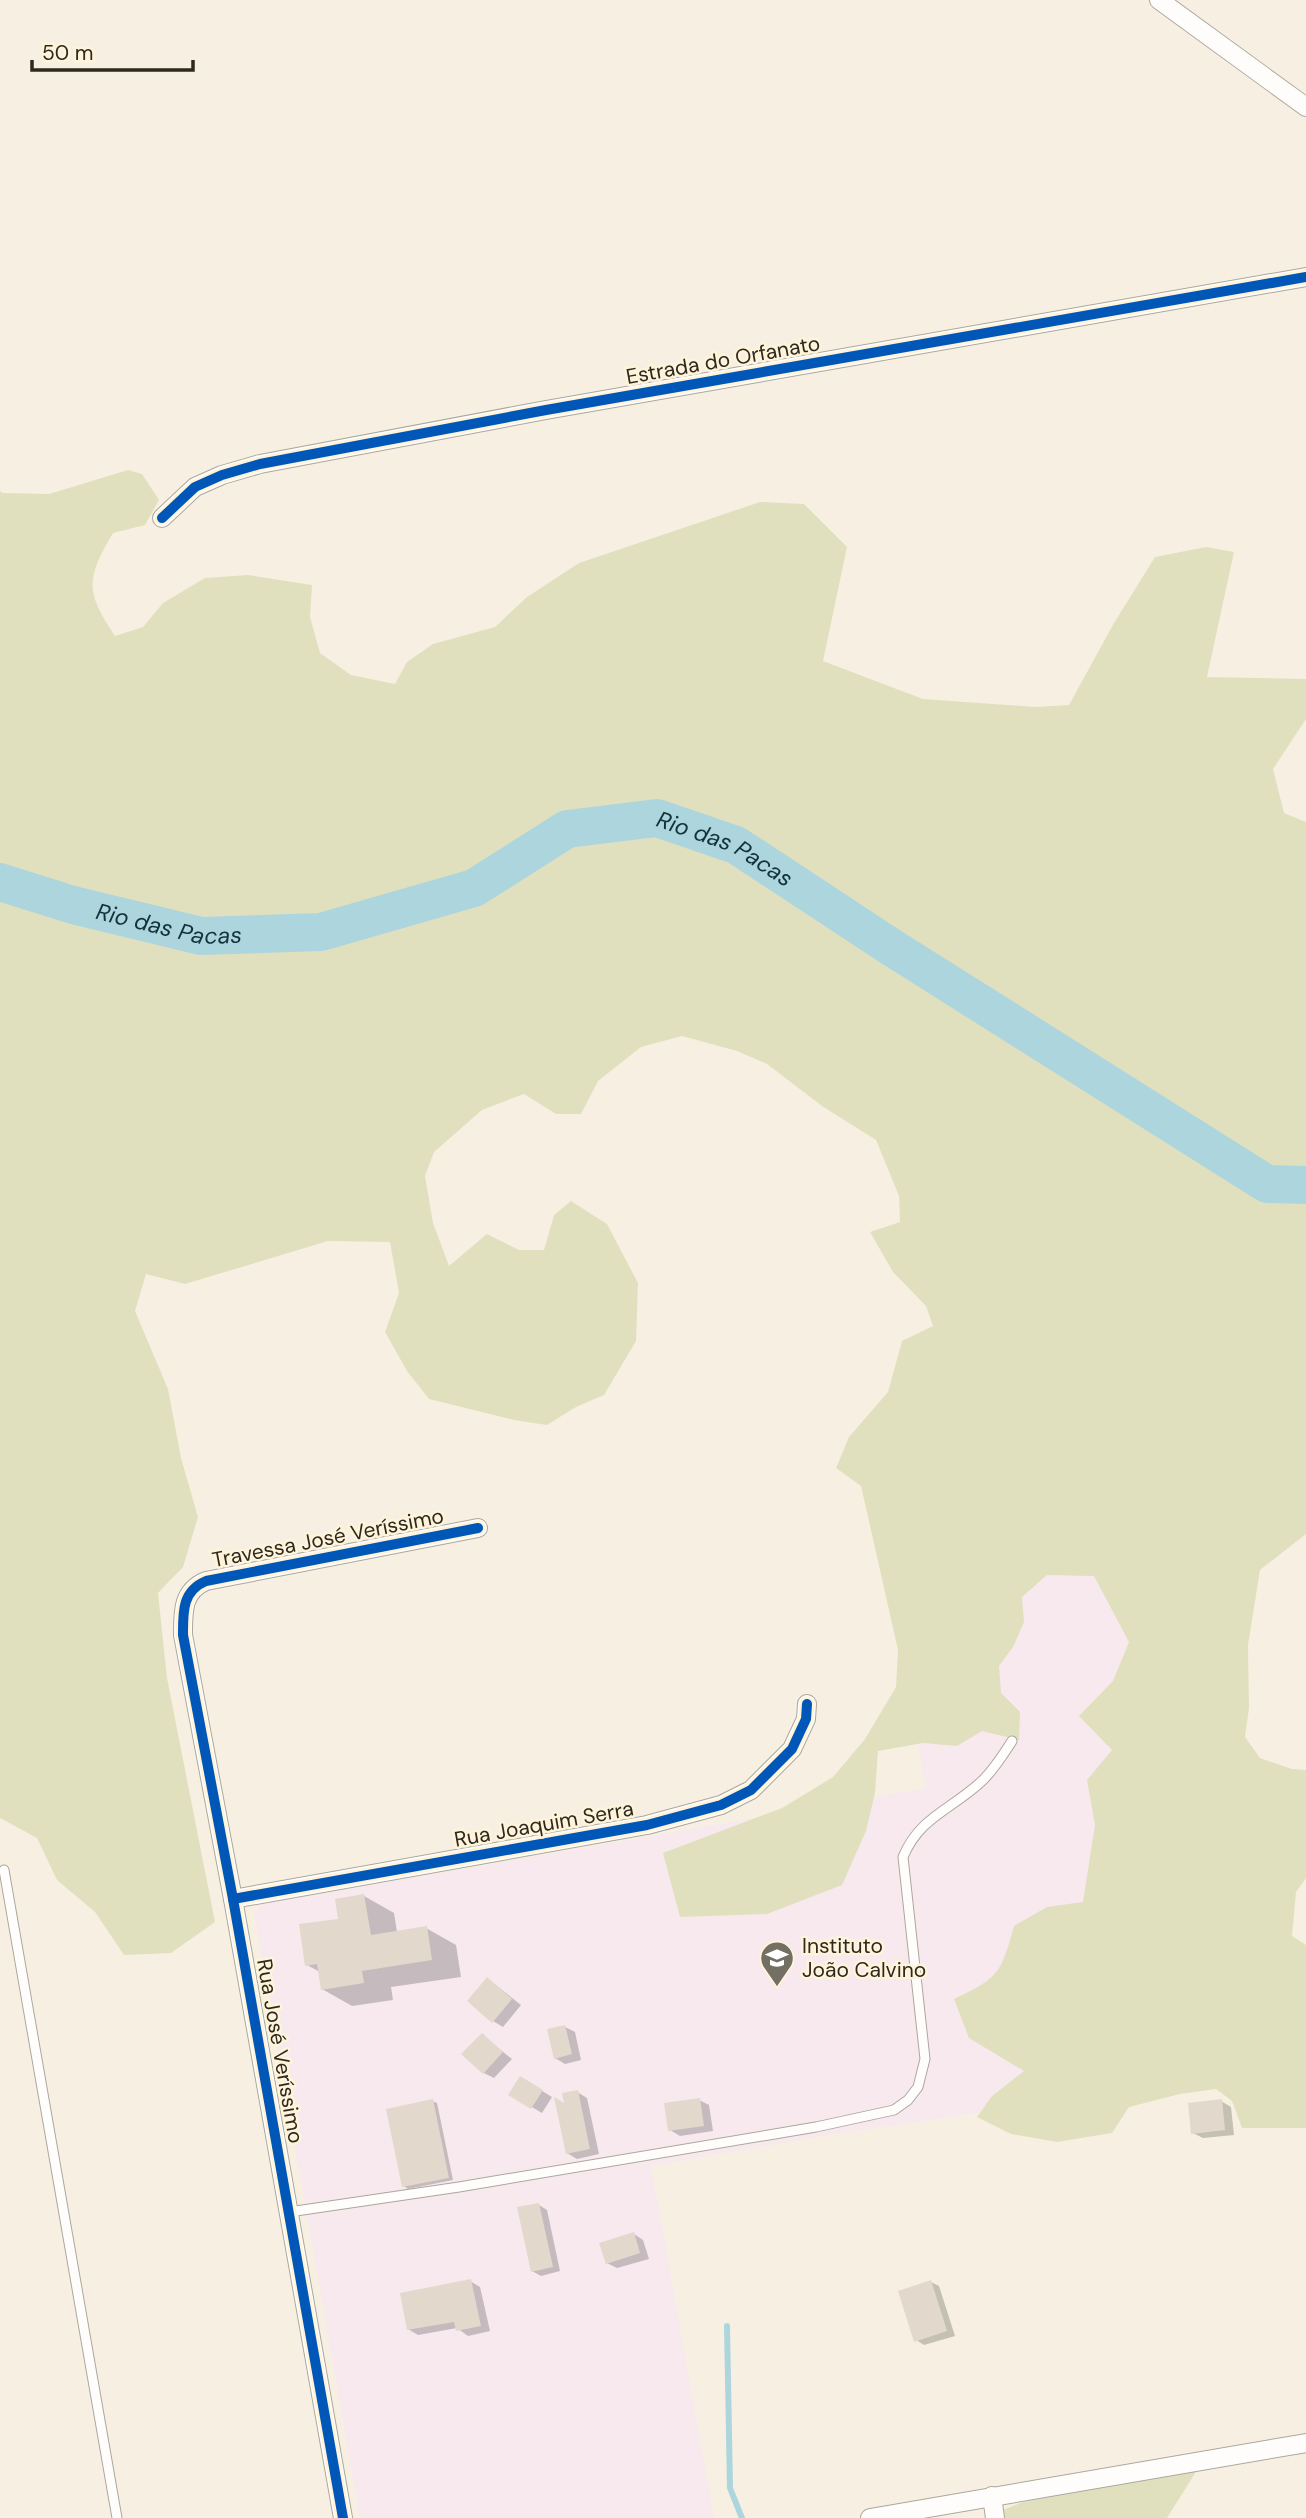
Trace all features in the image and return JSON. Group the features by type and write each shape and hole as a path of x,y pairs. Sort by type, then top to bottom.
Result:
{"street":[{"path":"1158,0 1306,107"},
{"name":"Estrada do Orfanato","path":"162,518 195,487 222,475 260,464 546,410 1306,277"},
{"name":"Travessa José Veríssimo","path":"189,1592 197,1585 218,1578 478,1528"},
{"name":"Rua José Veríssimo","path":"189,1592 184,1603 184,1636 344,2518"},
{"name":"Rua Joaquim Serra","path":"233,1899 647,1825 721,1805 751,1790 792,1749 806,1719 807,1704"},
{"path":"870,2518 1306,2443"},
{"path":"992,2496 995,2518"}],"lane":[{"path":"289,2212 459,2187 816,2127 894,2110 908,2100 918,2087 925,2059 902,1857 908,1843 920,1828 982,1781 1000,1762 1012,1741"},
{"path":"4,1870 117,2518"}],"shaded area":[{"name":"Instituto João Calvino","path":"1184,1490 1303,2064 829,2135 651,2166 714,2518 360,2518 254,1912 262,1904 926,1788 882,1543"}],"green space":[{"path":"128,470 142,474 159,500 145,525 113,533 94,574 94,596 115,636 143,627 163,603 205,578 248,575 312,585 310,617 320,653 351,675 395,684 407,662 433,644 495,627 527,597 579,563 760,502 804,504 847,547 823,661 923,699 1036,707 1069,705 1114,623 1155,557 1206,547 1234,552 1207,677 1306,679 1306,719 1273,769 1284,813 1306,822 1306,1534 1260,1570 1248,1645 1249,1708 1245,1737 1260,1758 1292,1769 1306,1770 1306,1878 1296,1892 1292,1936 1306,1945 1306,2128 1242,2128 1232,2101 1216,2089 1180,2094 1129,2107 1112,2133 1057,2142 1011,2134 977,2117 992,2096 1024,2071 969,2038 954,1999 981,1985 996,1972 1014,1926 1047,1907 1083,1902 1095,1825 1087,1780 1112,1750 1079,1716 1113,1681 1129,1642 1094,1576 1047,1575 1022,1597 1024,1622 1013,1647 999,1666 1001,1693 1020,1712 1019,1740 982,1731 957,1746 923,1743 878,1751 875,1793 866,1831 842,1885 767,1914 680,1917 663,1853 782,1808 833,1777 865,1739 896,1687 898,1650 861,1486 836,1468 849,1437 888,1392 902,1341 933,1326 926,1306 893,1272 870,1232 900,1222 899,1196 876,1140 822,1106 767,1064 737,1051 682,1036 641,1047 598,1081 581,1114 556,1114 524,1094 482,1110 434,1152 425,1176 433,1223 449,1266 487,1234 519,1250 544,1250 554,1215 571,1201 607,1224 638,1283 636,1341 604,1395 576,1407 547,1425 514,1420 429,1399 407,1371 385,1332 399,1293 390,1242 328,1241 185,1284 146,1274 135,1311 168,1389 181,1458 198,1517 183,1567 158,1593 167,1678 215,1922 171,1953 124,1955 95,1912 57,1880 37,1838 0,1818 0,491 49,494"},
{"path":"1199,2467 1167,2518 983,2518 1023,2502"}],"building":[{"path":"364,1894 371,1935 427,1926 432,1960 362,1971 364,1983 321,1990 317,1964 305,1966 299,1924 338,1919 335,1899"},
{"path":"487,1977 512,1999 492,2023 467,2001"},
{"path":"565,2025 572,2054 554,2059 547,2029"},
{"path":"482,2033 503,2052 483,2074 461,2054"},
{"path":"520,2076 543,2090 531,2109 508,2095"},
{"path":"578,2090 590,2149 566,2154 554,2097 564,2103 562,2093"},
{"path":"700,2098 704,2126 668,2131 664,2103"},
{"path":"433,2099 449,2178 402,2187 386,2109"},
{"path":"1222,2099 1225,2130 1191,2134 1188,2103"},
{"path":"539,2203 553,2267 531,2272 517,2207"},
{"path":"634,2232 640,2253 606,2264 599,2243"},
{"path":"471,2279 481,2326 456,2331 454,2322 407,2330 400,2293"},
{"path":"931,2280 947,2331 914,2342 898,2291"}],"waterway":[{"name":"Rio das Pacas","path":"0,882 73,905 201,936 321,932 474,888 567,829 657,818 736,845 891,947 1267,1184 1306,1185"},
{"path":"727,2326 730,2488 742,2518"}],"cycle path":[{"path":"162,518 195,487 222,475 260,464 546,410 1306,277"},
{"path":"343,2518 233,1899 183,1635 184,1610 192,1590 206,1581 478,1528"},
{"path":"233,1899 647,1825 721,1805 751,1790 792,1749 806,1719 807,1704"}],"place":[{"name":"Instituto João Calvino","path":"777,1988"}]}
